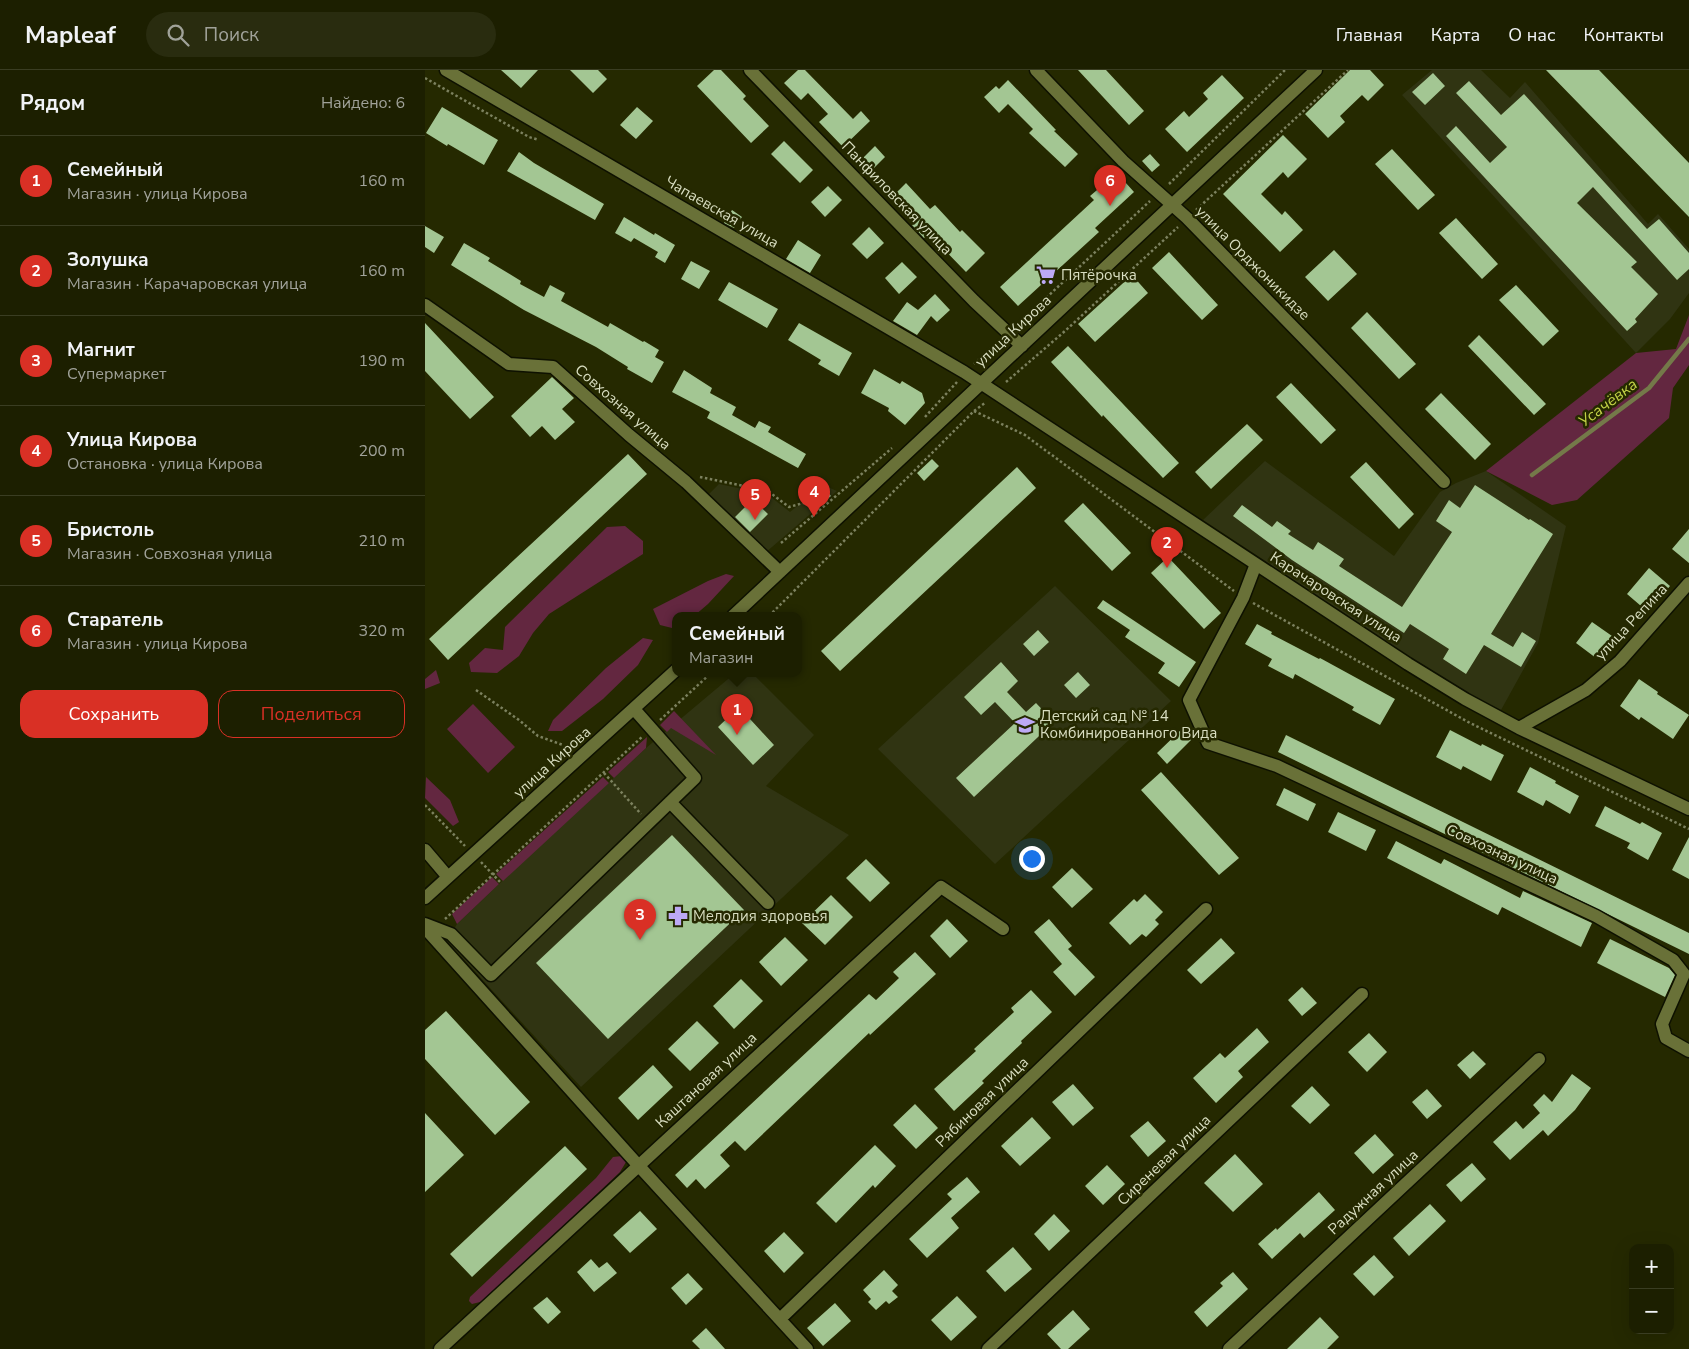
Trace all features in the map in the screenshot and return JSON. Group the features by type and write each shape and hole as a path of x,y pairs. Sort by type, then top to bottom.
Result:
{"street":[{"name":"Чапаевская улица","path":"446,70 981,384"},
{"name":"Панфиловская улица","path":"750,70 974,301 1022,346"},
{"name":"улица Орджоникидзе","path":"1036,70 1123,161 1187,218 1444,482"},
{"name":"улица Кирова","path":"737,612 1316,70"},
{"name":"Совхозная улица","path":"425,305 509,364 553,367 674,473 780,572"},
{"name":"Карачаровская улица","path":"981,384 1100,460 1408,664 1465,699 1519,728 1689,808"},
{"path":"1243,598 1256,564"},
{"name":"улица Репина","path":"1519,728 1586,690 1620,661 1689,583"},
{"name":"Совхозная улица","path":"1243,598 1189,700 1208,743 1277,766 1596,916 1673,960 1683,974 1662,1024 1666,1038 1689,1051"},
{"name":"улица Кирова","path":"425,898 672,674"},
{"path":"428,927 451,934 491,976 695,778 634,709"},
{"path":"670,802 768,903"},
{"path":"425,850 449,876"},
{"name":"Каштановая улица","path":"440,1349 941,887 1003,929"},
{"name":"Рябиновая улица","path":"780,1319 1206,909"},
{"path":"428,927 638,1165 807,1349"},
{"name":"Сиреневая улица","path":"988,1349 1362,994"},
{"name":"Радужная улица","path":"1229,1349 1539,1059"}],"path":[{"path":"1159,194 1285,70"},
{"path":"1006,382 1065,331 1348,70"},
{"path":"773,612 974,411 985,403"},
{"path":"974,411 1025,435 1243,598 1469,722 1689,829"},
{"path":"674,473 768,491 789,507 807,502 817,511"},
{"path":"428,927 604,772 707,677"},
{"path":"477,690 538,736 563,745"},
{"path":"604,772 649,822"}],"shaded area":[{"path":"1432,70 1481,70 1510,98 1525,82 1648,224 1658,214 1689,249 1689,293 1670,319 1636,353 1402,95"},
{"path":"1689,315 1689,365 1673,388 1669,418 1577,500 1552,505 1486,471 1636,353 1676,349"},
{"path":"1265,461 1394,556 1440,492 1456,483 1486,471 1566,526 1538,643 1501,710 1470,696 1203,520"},
{"path":"719,484 767,494 790,512 823,485 837,491 765,553 707,496"},
{"path":"625,526 643,541 643,554 549,614 533,633 519,656 497,673 471,672 469,663 485,648 503,650 505,627 607,527"},
{"path":"726,574 734,576 699,612 672,612 672,628 660,625 653,609"},
{"name":"Детский сад № 14 Комбинированного Вида","path":"1055,586 1171,701 995,864 878,749"},
{"path":"643,638 653,640 638,665 603,699 562,731 548,731 553,720 606,668"},
{"path":"436,670 440,683 425,689 425,679"},
{"path":"730,677 756,677 814,735 766,786 849,835 581,1087 447,941 457,924 646,748"},
{"path":"473,704 515,747 488,773 447,729"},
{"path":"674,711 716,755 671,728 667,732 660,725"},
{"path":"647,737 646,748 614,778 608,772"},
{"path":"426,777 450,800 459,822 453,826 425,798"},
{"path":"603,777 609,783 503,881 496,874"},
{"path":"492,877 499,884 457,924 452,914"},
{"path":"622,1156 626,1162 620,1172 484,1301 472,1304 469,1301 470,1297 596,1178 613,1157"}],"building":[{"path":"501,70 538,70 521,88"},
{"path":"570,70 598,70 607,79 593,93"},
{"path":"714,70 721,70 746,96 743,99 769,126 751,143 697,86"},
{"path":"798,70 805,70 853,119 861,111 870,121 843,147 819,122 828,114 808,93 801,100 784,83"},
{"path":"1078,70 1106,70 1144,111 1129,125"},
{"path":"1350,70 1370,70 1384,85 1368,101 1362,95 1340,116 1345,122 1328,138 1305,114"},
{"path":"1546,70 1599,70 1689,163 1689,217"},
{"path":"1433,73 1445,86 1425,105 1412,92"},
{"path":"1222,75 1244,98 1187,152 1165,129 1184,111 1189,117 1208,99 1203,93"},
{"path":"1008,80 1056,130 1054,131 1078,154 1065,167 1029,133 1033,129 1008,104 999,113 984,97 996,86 999,89"},
{"path":"1469,81 1501,115 1524,94 1647,229 1659,219 1689,253 1689,269 1677,280 1593,187 1577,203 1637,262 1631,267 1658,294 1635,319 1637,322 1627,331 1446,136 1456,126 1490,163 1507,147 1456,93"},
{"path":"442,107 498,140 484,165 426,133"},
{"path":"637,107 653,121 636,139 620,125"},
{"path":"1283,135 1307,159 1288,178 1283,172 1261,194 1282,215 1285,211 1303,230 1280,252 1223,194"},
{"path":"784,141 813,170 800,183 771,154"},
{"path":"875,146 885,157 869,173 859,162"},
{"path":"1392,149 1435,195 1418,210 1375,164"},
{"path":"519,152 534,163 604,204 595,220 507,171"},
{"path":"1150,154 1160,165 1152,172 1142,161"},
{"path":"1117,173 1134,192 1095,228 1099,232 1018,306 1000,287 1094,200 1090,196"},
{"path":"906,183 930,209 935,205 960,232 962,230 985,253 966,272 929,234 924,238 912,225 915,223 891,198"},
{"path":"828,186 842,200 825,217 811,202"},
{"path":"732,210 742,217 734,228 724,223"},
{"path":"624,217 675,245 665,263 655,257 658,252 634,238 631,242 615,233"},
{"path":"1456,218 1498,264 1482,279 1439,233"},
{"path":"425,226 444,237 434,253 425,247"},
{"path":"869,227 884,243 867,259 852,244"},
{"path":"798,240 821,255 810,273 786,259"},
{"path":"464,243 490,258 488,261 521,281 520,284 544,297 550,285 565,293 561,301 608,327 610,323 659,350 655,357 664,362 652,383 627,369 628,367 596,347 524,310 451,265"},
{"path":"1334,250 1357,274 1328,301 1305,277"},
{"path":"1169,252 1218,305 1202,320 1152,268"},
{"path":"691,261 710,271 699,289 681,279"},
{"path":"902,262 917,277 899,294 885,278"},
{"path":"1132,275 1148,293 1095,342 1078,324"},
{"path":"729,282 778,309 767,328 718,300"},
{"path":"1516,285 1559,331 1543,346 1499,300"},
{"path":"935,294 950,310 937,322 931,316 917,335 893,321 907,302 918,310"},
{"path":"1367,312 1416,364 1399,379 1351,328"},
{"path":"425,323 494,397 470,419 425,371"},
{"path":"799,323 852,353 839,376 818,364 821,360 788,340"},
{"path":"1479,335 1546,404 1534,415 1468,346"},
{"path":"1068,346 1179,463 1163,478 1103,415 1102,417 1051,362"},
{"path":"874,369 900,384 902,381 922,393 925,403 905,425 888,411 889,408 861,393"},
{"path":"684,370 712,388 710,393 736,407 732,415 755,428 759,421 771,427 768,432 806,454 798,468 707,418 710,412 672,392"},
{"path":"552,377 574,398 562,409 575,422 555,440 542,426 530,437 511,416"},
{"path":"1291,383 1336,430 1321,444 1276,397"},
{"path":"1441,393 1491,444 1475,460 1425,409"},
{"path":"1247,424 1263,440 1211,489 1195,472"},
{"path":"628,454 647,474 448,660 429,639"},
{"path":"932,459 939,466 924,481 917,473"},
{"path":"1366,462 1414,514 1399,529 1350,477"},
{"path":"1017,467 1036,488 840,671 821,651"},
{"path":"1475,485 1553,534 1491,634 1513,647 1522,632 1536,641 1521,667 1484,645 1466,674 1443,659 1449,649 1410,624 1404,633 1292,560 1233,516 1242,505 1272,527 1277,521 1291,531 1288,534 1313,550 1318,542 1344,559 1339,566 1402,607 1452,532 1436,521 1449,500 1460,508"},
{"path":"824,487 831,496 820,505 813,497"},
{"path":"749,496 768,514 750,532 735,517 745,507 742,504"},
{"path":"1083,503 1131,553 1112,571 1064,521"},
{"path":"1689,529 1689,563 1672,549"},
{"path":"1168,557 1221,613 1204,629 1151,573"},
{"path":"1649,568 1670,586 1648,612 1627,594"},
{"path":"1103,600 1196,662 1179,687 1158,673 1165,663 1125,637 1130,630 1097,608"},
{"path":"1592,622 1612,636 1596,658 1576,643"},
{"path":"1257,624 1272,632 1271,634 1395,699 1380,725 1352,710 1354,707 1295,674 1293,679 1268,666 1272,659 1245,644"},
{"path":"1038,630 1049,642 1034,656 1023,644"},
{"path":"1001,662 1018,681 1007,692 1026,712 1036,703 1054,722 974,797 956,778 1015,723 995,702 981,715 964,697"},
{"path":"1078,672 1090,685 1076,698 1064,685"},
{"path":"1639,679 1658,692 1657,694 1689,715 1673,739 1641,717 1639,720 1620,706"},
{"path":"739,707 774,745 753,765 718,727"},
{"path":"1185,726 1195,736 1167,764 1157,753"},
{"path":"1450,730 1504,755 1491,781 1463,766 1461,770 1436,757"},
{"path":"1286,735 1689,933 1689,954 1278,752"},
{"path":"1530,767 1579,796 1570,814 1546,800 1543,806 1517,792"},
{"path":"1161,772 1239,858 1219,875 1141,790"},
{"path":"1284,788 1316,804 1308,821 1276,805"},
{"path":"1605,806 1662,833 1648,860 1627,848 1630,843 1595,826"},
{"path":"1338,812 1376,830 1366,851 1328,832"},
{"path":"672,835 744,910 608,1039 536,963"},
{"path":"1689,837 1689,879 1672,870"},
{"path":"1396,841 1441,864 1444,859 1520,898 1523,891 1592,923 1581,947 1502,907 1498,915 1387,858"},
{"path":"866,859 890,883 870,902 846,878"},
{"path":"1072,868 1093,889 1072,908 1052,887"},
{"path":"1145,894 1163,912 1155,920 1159,924 1146,937 1142,934 1130,945 1109,923 1134,899 1137,902"},
{"path":"831,895 853,917 825,945 802,923"},
{"path":"947,919 968,941 950,958 930,936"},
{"path":"1049,919 1072,946 1068,949 1095,977 1075,996 1053,972 1062,964 1034,932"},
{"path":"785,937 808,960 781,986 759,962"},
{"path":"1221,938 1235,953 1201,984 1187,970"},
{"path":"1610,939 1669,968 1675,975 1665,997 1597,963"},
{"path":"915,952 936,974 870,1035 869,1033 745,1151 735,1141 720,1155 730,1166 705,1189 696,1179 687,1188 675,1175 869,994 876,1000 899,978 893,972"},
{"path":"741,979 763,1001 734,1029 713,1006"},
{"path":"1302,987 1317,1003 1302,1016 1288,1000"},
{"path":"1031,990 1052,1012 1021,1041 1022,1043 982,1081 984,1083 954,1111 934,1089 976,1051 974,1049 1014,1012 1011,1008"},
{"path":"446,1011 530,1102 495,1135 425,1059 425,1030"},
{"path":"697,1021 719,1043 690,1071 668,1049"},
{"path":"1257,1028 1269,1042 1238,1071 1243,1077 1216,1103 1193,1078 1220,1053 1225,1058"},
{"path":"1369,1033 1387,1052 1367,1072 1348,1052"},
{"path":"1473,1051 1486,1064 1470,1079 1457,1065"},
{"path":"653,1065 673,1087 638,1120 618,1098"},
{"path":"1572,1074 1591,1088 1575,1110 1548,1136 1543,1130 1510,1160 1493,1142 1516,1121 1523,1129 1540,1113 1533,1105 1544,1094 1552,1102"},
{"path":"1073,1084 1094,1108 1073,1126 1052,1102"},
{"path":"1312,1086 1330,1105 1310,1124 1291,1106"},
{"path":"1427,1089 1442,1106 1427,1119 1412,1102"},
{"path":"915,1104 938,1128 916,1149 893,1125"},
{"path":"425,1113 464,1155 425,1192"},
{"path":"1032,1117 1051,1138 1020,1166 1001,1146"},
{"path":"1148,1121 1166,1141 1148,1157 1130,1136"},
{"path":"1375,1134 1394,1155 1373,1174 1354,1153"},
{"path":"875,1145 896,1166 875,1188 873,1185 836,1223 816,1203"},
{"path":"565,1146 587,1169 472,1277 450,1254"},
{"path":"1235,1154 1263,1184 1233,1212 1204,1183"},
{"path":"1472,1163 1486,1179 1461,1202 1446,1185"},
{"path":"1107,1165 1125,1184 1103,1205 1085,1186"},
{"path":"967,1177 980,1192 951,1218 959,1228 927,1258 909,1239 952,1199 947,1194"},
{"path":"1319,1192 1335,1210 1304,1238 1300,1233 1272,1259 1258,1244 1276,1228 1277,1230"},
{"path":"1430,1204 1446,1221 1409,1256 1393,1238"},
{"path":"640,1211 657,1229 630,1253 613,1235"},
{"path":"1054,1214 1070,1231 1049,1251 1034,1234"},
{"path":"784,1232 804,1253 784,1273 764,1251"},
{"path":"1013,1247 1032,1269 1005,1292 986,1271"},
{"path":"1374,1255 1394,1277 1374,1296 1353,1274"},
{"path":"591,1259 599,1268 607,1262 617,1273 594,1292 577,1272"},
{"path":"884,1270 898,1285 892,1291 898,1297 889,1304 886,1301 876,1310 868,1302 871,1299 863,1290"},
{"path":"1233,1272 1248,1289 1207,1327 1194,1312 1223,1286 1220,1283"},
{"path":"688,1273 703,1289 686,1305 671,1288"},
{"path":"957,1296 977,1317 951,1341 931,1320"},
{"path":"547,1297 561,1312 548,1324 533,1308"},
{"path":"835,1303 851,1321 823,1346 807,1328"},
{"path":"1073,1310 1090,1329 1068,1349 1061,1349 1047,1334"},
{"path":"1320,1317 1339,1337 1327,1349 1287,1349"},
{"path":"706,1328 725,1349 700,1349 692,1341"}],"waterway":[{"name":"Усачёвка","path":"1532,475 1649,388 1689,339"}],"place":[{"name":"Старатель","path":"1110,206"},
{"name":"Пятёрочка","path":"1046,275"},
{"name":"Улица Кирова","path":"814,517"},
{"name":"Бристоль","path":"755,520"},
{"name":"Золушка","path":"1167,568"},
{"name":"Детский сад № 14 Комбинированного Вида","path":"1025,725"},
{"name":"Семейный","path":"737,735"},
{"name":"Мелодия здоровья","path":"678,916"},
{"name":"Магнит","path":"640,940"}]}
